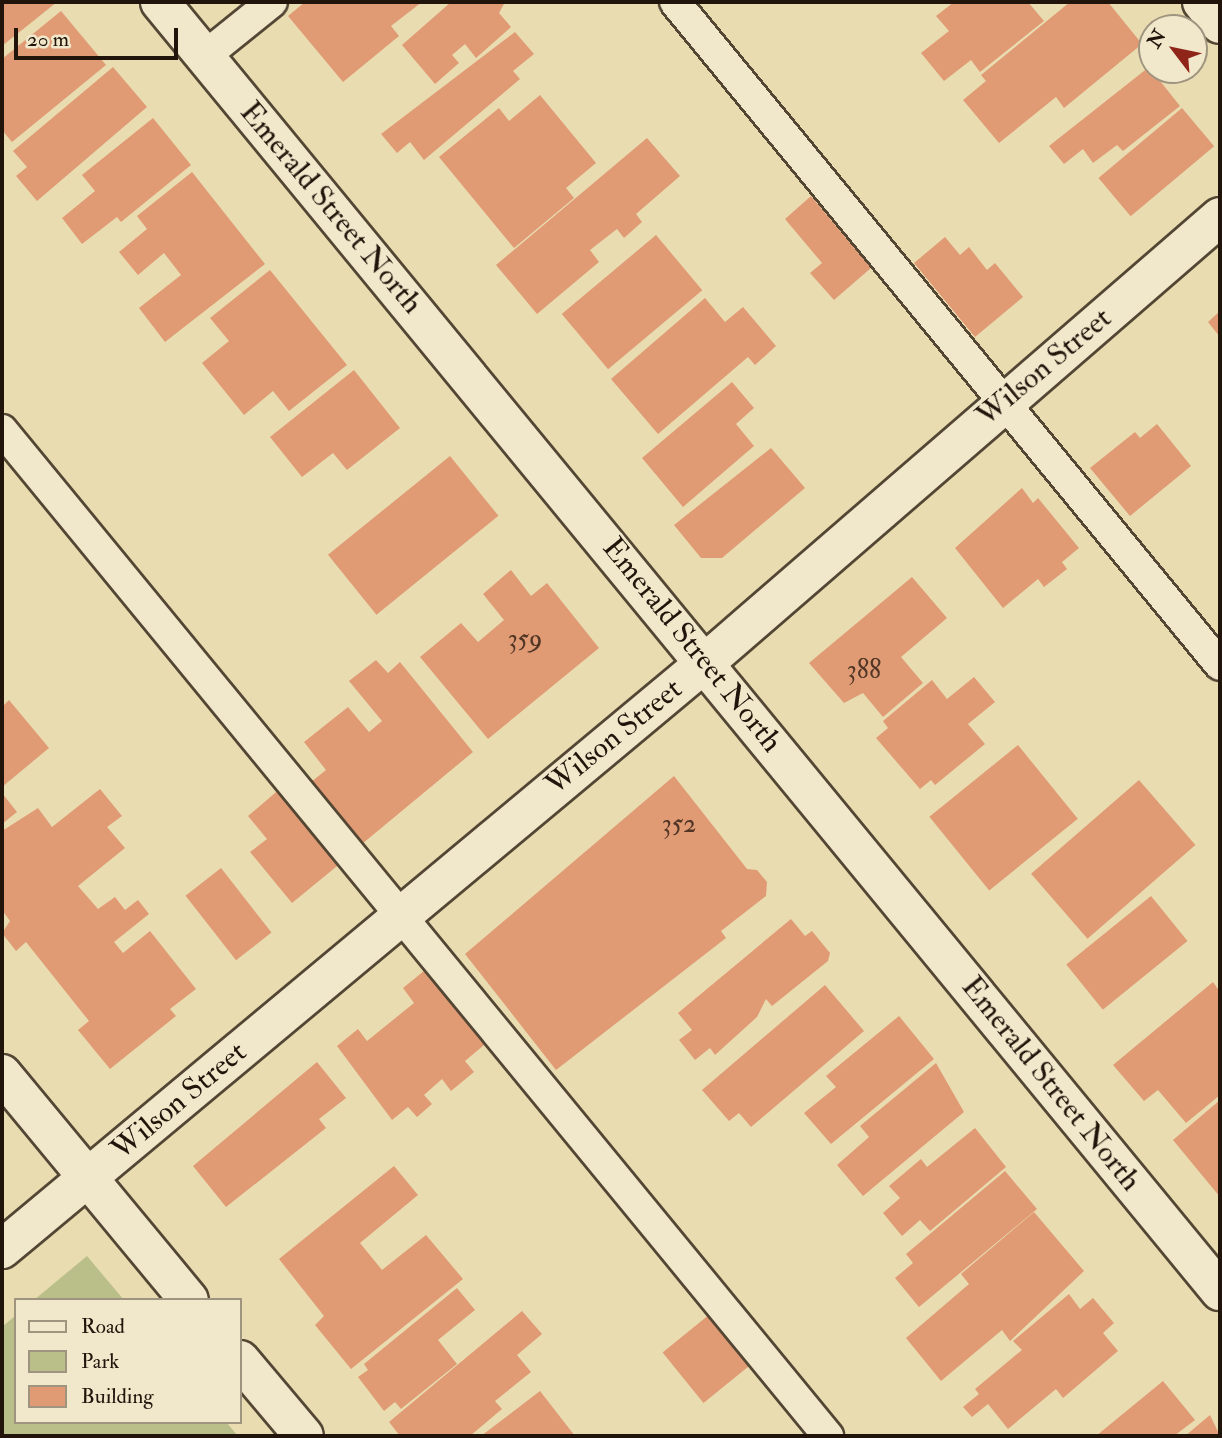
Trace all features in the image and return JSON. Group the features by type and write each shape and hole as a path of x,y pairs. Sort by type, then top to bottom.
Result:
{"street":[{"name":"Emerald Street North","path":"160,2 706,662 1220,1291"},
{"path":"1202,2 1220,24"},
{"name":"Wilson Street","path":"2,1249 396,916 706,662 1004,400 1220,218"},
{"path":"2,1074 188,1298"},
{"path":"242,1362 304,1436"}],"lane":[{"path":"205,56 272,2"},
{"path":"675,2 1220,665"},
{"path":"2,430 396,916 828,1436"}],"green space":[{"path":"87,1256 122,1298 36,1298"},
{"path":"14,1317 14,1424 228,1424 238,1436 2,1436 2,1327"}],"building":[{"path":"2,2 57,2 2,46"},
{"path":"305,2 422,2 391,26 399,36 343,82 288,16"},
{"path":"451,2 505,2 499,13 511,27 476,58 465,44 452,55 459,63 435,84 402,45"},
{"path":"954,2 1028,2 1044,21 980,72 971,60 944,81 921,53 949,31 936,16"},
{"path":"1070,2 1108,2 1138,39 1138,47 1064,108 1056,97 999,143 963,100 986,81 981,75"},
{"path":"61,11 106,65 12,142 2,130 2,59"},
{"path":"515,32 534,54 513,71 520,79 424,160 410,142 397,153 381,134"},
{"path":"113,67 147,107 37,201 16,176 27,167 13,151"},
{"path":"1138,76 1138,84 1163,84 1180,106 1123,151 1117,145 1093,163 1083,149 1064,164 1049,146"},
{"path":"540,95 596,163 566,188 574,198 514,248 439,157 499,108 509,121"},
{"path":"1182,108 1214,146 1131,216 1099,178"},
{"path":"153,118 191,165 121,222 117,217 82,244 62,218 95,191 82,175"},
{"path":"647,138 680,176 636,214 642,222 624,238 617,229 590,250 599,262 537,314 496,265"},
{"path":"192,172 265,264 165,342 139,308 181,275 164,253 138,275 119,252 147,229 137,216"},
{"path":"811,196 871,268 834,300 810,273 822,263 785,219"},
{"path":"656,235 702,290 608,369 562,314"},
{"path":"945,237 960,255 969,247 987,270 995,263 1023,297 975,337 914,263"},
{"path":"270,270 347,365 289,411 273,391 244,415 202,363 229,341 210,318"},
{"path":"705,298 725,322 743,307 776,346 755,365 748,357 658,434 611,379"},
{"path":"1220,311 1220,337 1208,322"},
{"path":"354,370 400,428 347,470 333,453 302,477 270,437"},
{"path":"732,382 754,408 736,424 754,446 683,507 642,458"},
{"path":"1157,424 1191,466 1130,516 1090,468 1135,432 1140,438"},
{"path":"771,448 805,488 722,558 701,558 674,525"},
{"path":"450,456 498,516 376,615 328,555"},
{"path":"1022,488 1033,503 1038,498 1079,548 1062,562 1067,569 1044,587 1038,579 1003,608 955,548"},
{"path":"511,570 531,596 547,583 599,648 488,739 420,657 461,623 478,642 504,620 483,594"},
{"path":"912,577 947,618 901,657 923,683 883,717 863,693 844,703 809,663"},
{"path":"376,660 388,673 400,662 473,752 362,844 311,782 326,770 304,742 348,707 369,732 382,721 349,681"},
{"path":"974,677 995,702 968,724 985,744 935,785 931,780 920,789 876,738 888,728 883,721 932,680 947,699"},
{"path":"9,700 49,748 2,787 2,707"},
{"path":"1018,745 1078,819 989,891 929,817"},
{"path":"674,776 747,869 757,870 767,882 766,896 721,931 726,938 556,1070 465,954"},
{"path":"1139,780 1195,845 1087,939 1031,874"},
{"path":"282,787 342,862 292,903 250,852 267,839 248,816"},
{"path":"100,789 122,816 107,827 125,848 78,886 98,909 115,897 125,910 138,900 149,914 114,942 123,953 150,931 196,989 170,1009 176,1016 110,1069 78,1030 89,1021 26,942 16,951 2,933 10,921 2,910 2,831 38,808 52,827"},
{"path":"2,793 17,812 2,824"},
{"path":"221,868 271,933 236,960 186,896"},
{"path":"1151,896 1188,941 1103,1010 1066,965"},
{"path":"791,919 805,936 812,931 830,953 828,961 772,1006 766,999 757,1017 715,1055 710,1048 695,1060 679,1040 692,1030 678,1013"},
{"path":"430,966 490,1040 465,1061 474,1072 451,1091 442,1079 424,1095 432,1104 417,1117 408,1107 392,1120 337,1046 358,1029 367,1041 414,1003 403,988"},
{"path":"1213,982 1220,992 1220,1095 1186,1123 1158,1090 1144,1101 1113,1065"},
{"path":"825,985 864,1031 751,1127 739,1113 729,1121 702,1090"},
{"path":"899,1016 934,1059 831,1144 804,1113 836,1087 826,1076"},
{"path":"317,1062 346,1098 319,1119 326,1128 226,1207 193,1166"},
{"path":"936,1063 964,1112 863,1196 837,1165 869,1137 860,1126"},
{"path":"1220,1100 1220,1197 1173,1140"},
{"path":"975,1128 1006,1167 930,1231 920,1220 902,1236 883,1213 900,1198 889,1186 921,1159 927,1167"},
{"path":"394,1166 418,1195 360,1243 382,1270 426,1235 463,1279 351,1369 315,1325 324,1316 279,1259"},
{"path":"1005,1171 1037,1209 919,1307 895,1278 913,1263 906,1254"},
{"path":"1034,1212 1084,1271 1010,1341 1002,1330 941,1381 906,1338 969,1284 961,1274"},
{"path":"457,1288 475,1310 438,1340 457,1364 401,1409 395,1402 384,1411 358,1377 368,1370 364,1364"},
{"path":"1069,1294 1080,1309 1093,1298 1114,1323 1103,1333 1118,1351 1063,1398 1056,1389 1008,1429 988,1404 972,1417 963,1407 979,1394 975,1389 1022,1350 1013,1341"},
{"path":"522,1311 542,1334 517,1355 531,1372 495,1401 502,1409 470,1436 400,1436 389,1422"},
{"path":"710,1314 751,1365 703,1403 663,1352"},
{"path":"1163,1381 1195,1420 1174,1436 1096,1436"},
{"path":"540,1391 575,1436 481,1436"},
{"path":"1210,1415 1220,1436 1185,1436"}]}
